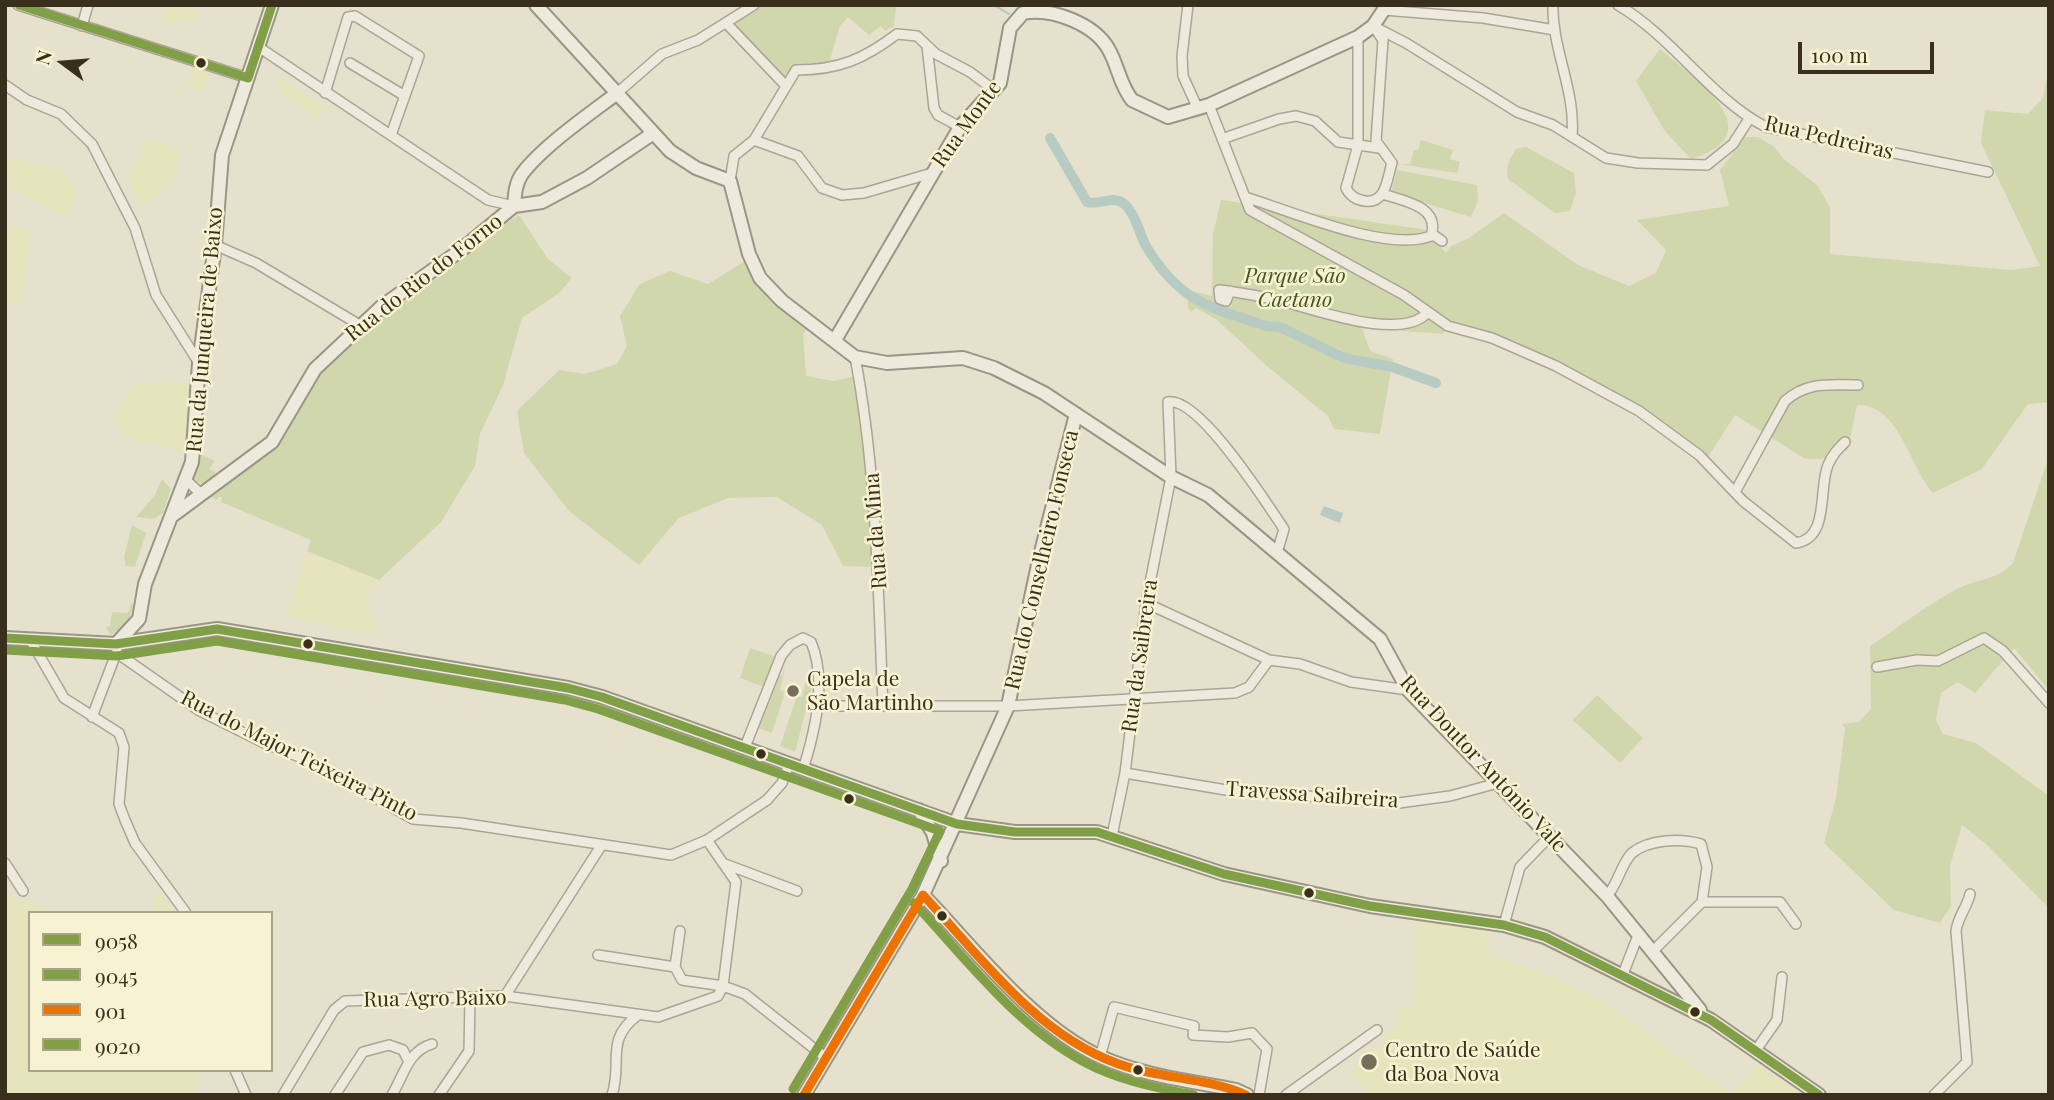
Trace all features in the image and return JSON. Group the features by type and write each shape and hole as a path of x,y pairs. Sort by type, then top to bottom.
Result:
{"main road":[{"name":"Rua da Junqueira de Baixo","path":"117,649 139,619 145,584 186,480 195,436 199,363 215,245 222,155 260,48 272,5"},
{"path":"536,5 652,134 684,162 730,181"},
{"name":"Rua Monte","path":"835,340 960,127 994,90 1003,75 1008,37 1014,19 1023,13 1040,11 1067,18 1100,38 1109,50 1126,92 1141,106 1168,117 1203,107 1358,37 1373,26 1386,8"},
{"path":"514,206 515,187 522,174 583,118 616,94"},
{"name":"Rua do Rio do Forno","path":"172,516 272,442 315,369 363,326 514,206 542,202 587,177 652,134"},
{"name":"Rua Doutor António Vale","path":"730,181 749,254 760,278 782,301 855,356 887,363 963,358 994,368 1044,393 1171,477 1209,495 1380,639 1408,690 1551,835 1654,950 1692,1003 1711,1020"},
{"name":"Rua do Conselheiro Fonseca","path":"804,1095 941,861 1008,706 1039,560 1076,414"},
{"path":"5,638 117,649 217,629 568,688 745,747 957,824 1002,831 1083,830 1112,836 1224,874 1370,906 1504,925 1554,940 1711,1020 1819,1095"},
{"path":"919,810 933,833 941,861"},
{"path":"923,895 1043,1019 1073,1042 1100,1057 1133,1069 1236,1090 1247,1095"}],"street":[{"path":"18,5 248,78"},
{"path":"82,26 88,5"},
{"path":"616,94 662,54 698,40 754,5"},
{"path":"1188,5 1182,76 1222,139 1250,210 1428,312 1448,327 1492,338 1556,366 1639,411 1699,455 1735,492 1796,543 1806,541 1815,532 1827,466 1845,442"},
{"path":"1373,26 1406,43 1517,112 1572,136 1574,118 1555,30 1553,5"},
{"path":"1618,5 1675,49 1749,119"},
{"path":"1386,8 1555,30"},
{"path":"325,93 348,17 355,16 419,56 391,135"},
{"path":"727,24 786,86"},
{"path":"1373,26 1383,40 1376,141 1379,148"},
{"path":"730,181 734,156 754,140 796,69 827,70 846,64 875,51 897,34 917,36 927,46 994,90"},
{"path":"1222,139 1279,119 1296,116 1315,121 1338,142 1358,145 1379,148 1390,156 1392,163 1383,194 1377,201 1368,202 1354,198 1346,188 1358,145 1358,37"},
{"path":"927,46 934,108 938,116 960,127"},
{"path":"260,48 488,200 514,206"},
{"path":"351,64 405,96"},
{"path":"5,85 27,100 61,114 92,144 135,228 156,295 199,363"},
{"name":"Rua Pedreiras","path":"1572,136 1585,147 1606,158 1638,163 1707,165 1732,144 1749,119 1766,127 1988,172"},
{"path":"754,140 798,156 822,188 842,195 864,193 932,173"},
{"path":"1383,194 1423,208 1431,218 1432,234 1442,242"},
{"path":"1245,197 1362,234 1395,241 1423,240 1432,234"},
{"path":"215,245 256,263 363,326"},
{"path":"1230,291 1352,320 1410,322 1423,318 1428,312"},
{"name":"Rua da Mina","path":"855,356 870,451 881,598 884,706"},
{"path":"1735,492 1785,401 1797,391 1813,384 1857,385"},
{"name":"Rua da Saibreira","path":"1112,836 1125,773 1146,603 1171,477 1168,402 1179,402 1207,424 1250,480 1284,529 1277,554"},
{"path":"186,480 200,493"},
{"path":"1146,603 1269,660 1300,664 1351,682 1408,690"},
{"path":"745,747 781,656 790,645 803,638 811,642 816,652 816,706 812,741 803,769"},
{"path":"1877,667 1917,660 1938,662 1984,638 2003,651 2049,703"},
{"path":"31,641 64,698 119,733 124,747 119,804 135,843 185,911"},
{"path":"92,718 117,649"},
{"name":"Rua do Major Teixeira Pinto","path":"117,649 200,711 266,744 310,761 413,818 461,822 671,855 708,840 767,800 782,783 789,764"},
{"path":"816,706 1008,706 1235,693 1249,687 1269,660"},
{"name":"Travessa Saibreira","path":"1125,773 1226,790 1399,803 1450,796 1498,783"},
{"path":"1504,925 1520,867 1551,835"},
{"path":"708,840 736,882 723,985"},
{"path":"1607,896 1632,854 1655,842 1701,844 1707,867 1702,902 1654,950"},
{"path":"505,996 601,846"},
{"path":"5,863 23,891"},
{"path":"725,863 797,891"},
{"path":"1934,1095 1967,1062 1956,930 1959,915 1968,903 1970,894"},
{"path":"1702,902 1780,902 1796,924"},
{"path":"680,931 675,967 682,980 723,985 745,994 826,1058"},
{"path":"1623,974 1639,933"},
{"path":"598,955 675,967"},
{"path":"1756,1050 1777,1020 1782,977"},
{"name":"Rua Agro Baixo","path":"282,1095 334,1010 345,1001 505,996 658,1017 718,996 723,985"},
{"path":"439,1095 469,1051 470,997"},
{"path":"1100,1057 1114,1007 1194,1026 1193,1035 1228,1037 1252,1032 1267,1049 1259,1095"},
{"path":"612,1095 614,1054 622,1027 638,1015"},
{"path":"1286,1095 1377,1030"},
{"path":"408,1059 421,1047 432,1044"},
{"path":"335,1095 363,1052 389,1045 403,1050 408,1059 406,1072 392,1095"},
{"path":"236,1072 246,1095"}],"shaded area":[{"path":"167,5 197,11 194,23 180,19 178,24 161,20"},
{"path":"193,68 210,74 204,92 186,87"},
{"path":"279,78 325,107 319,118 280,94 282,89 276,86"},
{"path":"148,138 180,148 176,176 142,207 128,177"},
{"path":"5,156 63,170 73,183 77,197 65,217 5,186"},
{"path":"10,226 30,229 23,301 9,304 5,299 5,229"},
{"path":"132,383 192,383 189,454 160,444 132,440 113,422"},
{"path":"1324,506 1343,513 1340,523 1320,515"},
{"path":"307,551 379,580 371,588 365,605 376,618 373,635 286,616"},
{"path":"160,889 173,911 150,911"},
{"path":"5,894 56,911 28,911 28,1072 200,1072 192,1095 5,1095"},
{"path":"1417,919 1488,927 1486,955 1538,971 1598,998 1731,1094 1759,1064 1802,1095 1369,1095 1353,1074 1355,1064 1376,1048 1395,1025 1399,1004 1412,1007"}],"green space":[{"path":"760,5 896,5 894,26 885,31 881,26 869,35 848,17 840,26 828,66 796,65 786,80 731,24"},
{"path":"1660,49 1707,90 1728,121 1727,135 1715,148 1691,159 1664,130 1636,81"},
{"name":"Parque São Caetano","path":"2049,66 2049,402 2028,404 1982,469 1933,493 1894,426 1872,407 1857,405 1848,450 1832,456 1821,459 1804,458 1735,415 1708,457 1699,455 1639,411 1556,366 1447,326 1443,334 1362,328 1370,351 1393,359 1380,434 1334,429 1328,416 1267,366 1216,319 1196,308 1191,312 1188,307 1192,291 1212,296 1213,234 1221,200 1428,230 1446,253 1451,246 1469,238 1504,213 1578,265 1629,286 1656,273 1666,250 1637,220 1729,206 1720,170 1745,137 1758,137 1773,146 1784,159 1818,186 1830,208 1830,254 2012,270 2040,266 1981,143 1985,110 2028,114 2043,98"},
{"path":"1421,140 1453,150 1450,159 1460,162 1457,173 1399,164 1410,164 1414,150 1418,150"},
{"path":"1526,147 1574,173 1576,193 1570,211 1555,213 1508,179 1512,156 1516,149"},
{"path":"1397,170 1477,185 1478,201 1471,217 1391,193"},
{"path":"519,215 548,259 572,278 559,293 522,318 503,385 480,434 475,466 441,522 379,580 307,551 311,540 221,502 222,497 217,500 209,496 265,453 317,374 410,289"},
{"path":"747,260 755,282 806,330 803,335 806,376 834,381 855,376 863,422 877,567 843,566 822,525 777,497 728,498 679,518 639,565 569,511 524,453 517,411 559,370 585,374 617,364 627,346 620,316 640,284 670,271 708,284"},
{"path":"200,454 215,461 209,469 215,472 215,477 205,484 196,482 193,476"},
{"path":"2049,456 2049,690 2014,648 1975,693 1958,682 1941,693 1936,720 1943,734 1976,743 2049,796 2049,908 1986,844 1962,825 1950,866 1951,906 1940,923 1894,910 1824,843 1836,798 1845,728 1842,724 1859,722 1871,709 1870,646 1947,594 1995,576 2013,563"},
{"path":"162,479 171,489 163,513 154,519 136,517 155,495"},
{"path":"132,525 146,533 135,567 126,566 124,557"},
{"path":"132,601 128,620 111,635 106,628 110,626 112,612 128,613"},
{"path":"750,648 776,657 764,687 740,678"},
{"path":"786,665 780,690 785,692 772,733 755,727 776,674 782,676"},
{"path":"809,671 812,672 813,683 795,752 780,746 797,696 802,697"},
{"path":"1597,695 1643,738 1620,763 1573,720"}],"waterway":[{"path":"994,5 1009,14"},
{"path":"1050,138 1087,202 1114,200 1123,203 1131,212 1146,246 1159,265 1184,291 1197,300 1267,326 1280,327 1344,358 1392,367 1436,383"}],"transit line":[{"name":"9020","path":"19,5 248,78 272,5"},
{"name":"9058","path":"5,638 116,644 217,629 568,688 602,697 957,824 1015,832 1097,832 1224,874 1370,906 1504,925 1545,937 1711,1020 1819,1095"},
{"name":"9045","path":"5,650 117,656 217,641 565,700 598,709 940,831 912,889 793,1089"},
{"name":"901","path":"804,1095 923,895 1010,991 1060,1033 1087,1050 1132,1068 1215,1085 1246,1095"},
{"name":"9045","path":"914,903 998,995 1044,1036 1096,1068 1157,1088 1194,1095"}],"place":[{"name":"Capela de São Martinho","path":"793,691"},
{"name":"Centro de Saúde da Boa Nova","path":"1369,1062"}]}
